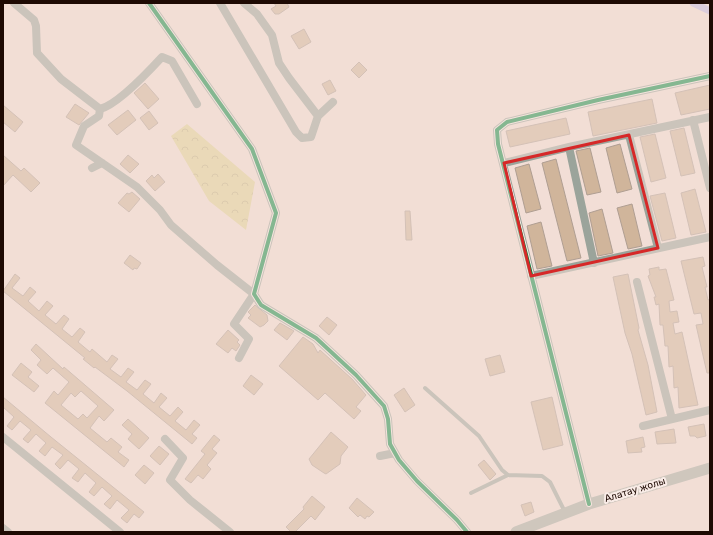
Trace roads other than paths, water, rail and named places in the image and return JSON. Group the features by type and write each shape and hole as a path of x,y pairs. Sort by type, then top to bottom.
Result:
{"main road":[{"name":"Алатау жолы","path":"516,532 589,504 710,468"}],"street":[{"path":"14,3 34,20 36,26 37,53 61,79 100,109 106,108 148,72 162,57 172,61 197,104"},
{"path":"149,3 252,149 276,214 254,294 234,324 248,339 239,358"},
{"path":"220,3 296,132 302,138 311,137 318,116 333,102"},
{"path":"244,3 256,14 272,35 279,63 318,116"},
{"path":"589,504 498,144 497,130 507,122 598,100 710,76"},
{"path":"100,109 99,116 84,126 76,145 137,187 160,210 170,225 254,294 261,305 316,338 360,380 384,406 388,419 390,444 396,453 417,482 457,520 467,532"},
{"path":"504,163 710,116"},
{"path":"693,120 710,188"},
{"path":"629,135 658,248"},
{"path":"569,147 594,262"},
{"path":"92,168 102,163"},
{"path":"531,276 710,237"},
{"path":"637,282 672,419"},
{"path":"643,426 710,410"},
{"path":"3,437 120,532"},
{"path":"164,439 183,458 170,480 190,500 230,532"},
{"path":"380,456 396,453"},
{"path":"3,528 8,532"}],"lane":[{"path":"425,388 479,436 502,470 508,475"},
{"path":"471,493 508,475 542,476 550,482 565,513"}],"waterway":[{"path":"693,3 710,11"}]}
